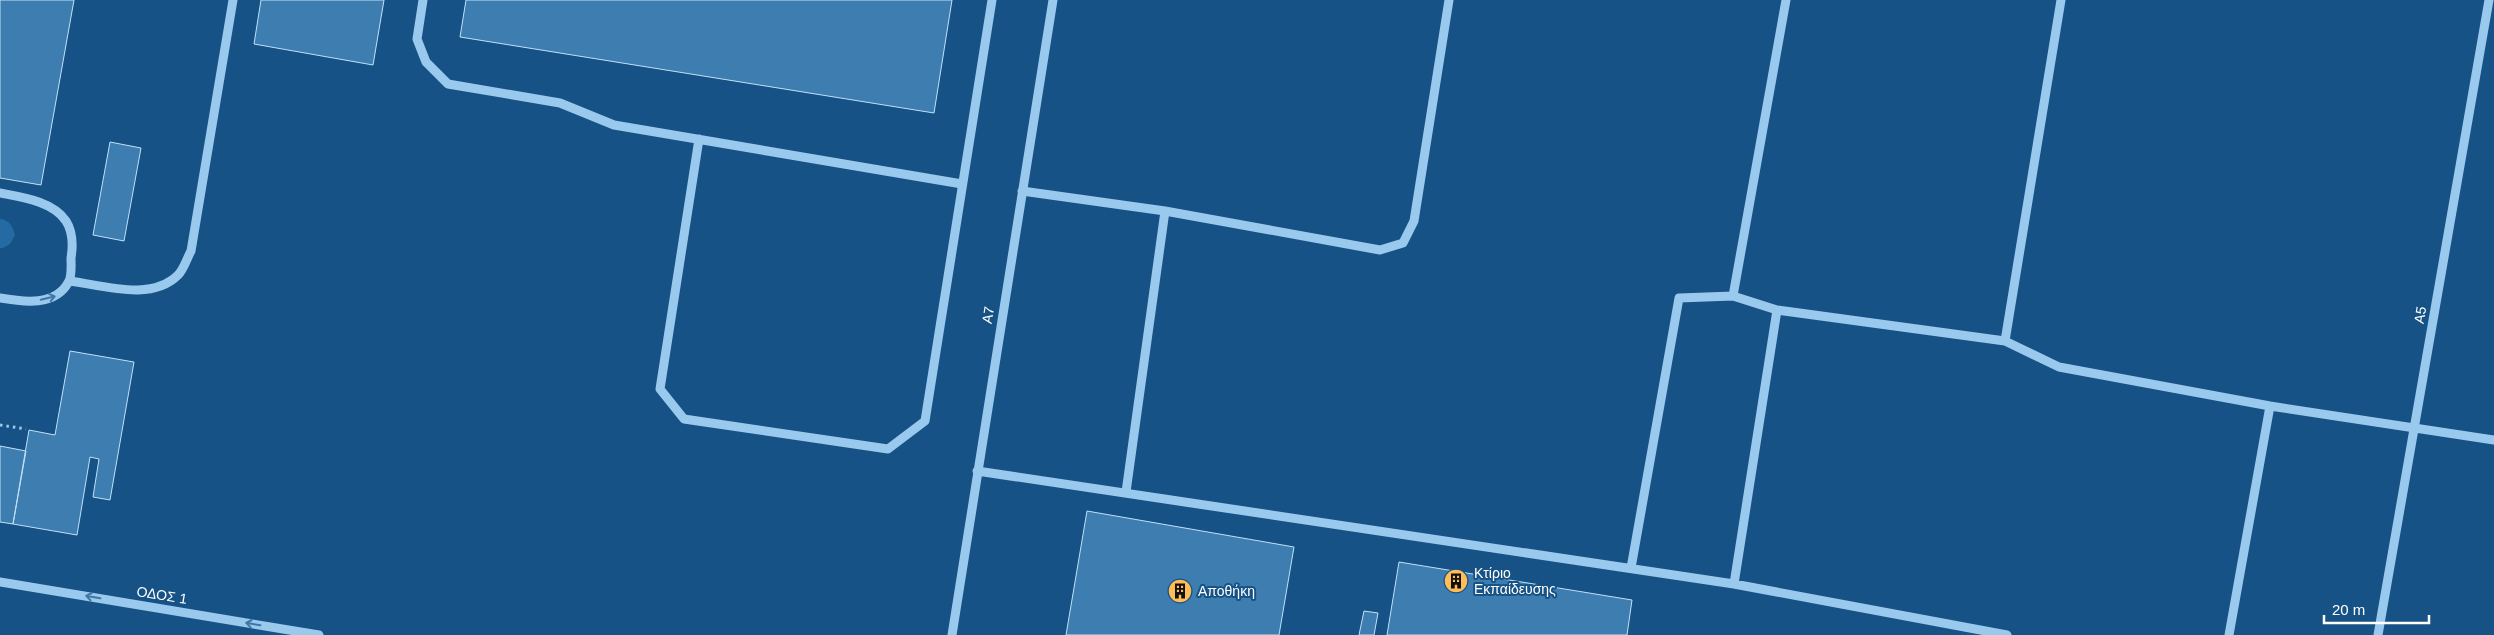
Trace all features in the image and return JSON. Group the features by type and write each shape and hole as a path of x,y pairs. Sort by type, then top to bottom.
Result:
{"street":[{"path":"69,280 136,290 157,289 179,274 191,251 233,0"},
{"path":"423,0 417,39 426,62 448,84 560,103 614,125 962,184"},
{"path":"699,139 660,389 684,419 888,450 925,421 992,0"},
{"name":"Α7","path":"952,635 1053,0"},
{"path":"1022,191 1165,211 1380,250 1403,243 1414,220 1449,0"},
{"path":"1733,296 1786,0"},
{"path":"2005,341 2061,0"},
{"name":"Α5","path":"2378,635 2489,0"},
{"path":"0,193 24,197 46,205 66,221 73,242 69,280 57,296 31,302 0,298"},
{"path":"1126,492 1165,211"},
{"path":"1631,568 1679,298 1733,296 1777,310 2005,341 2059,367 2270,406 2494,440"},
{"path":"1734,584 1777,310"},
{"path":"2229,635 2270,406"},
{"path":"977,471 1734,584 2007,635"},
{"name":"ΟΔΟΣ 1","path":"0,582 319,635"}],"path":[{"path":"0,425 26,429"}],"shaded area":[{"path":"0,219 10,224 15,235 10,244 3,248 0,248"}],"building":[{"path":"0,0 74,0 41,185 0,178"},
{"path":"261,0 384,0 373,65 254,44"},
{"path":"466,0 952,0 934,113 460,37"},
{"path":"110,142 141,148 124,241 93,235"},
{"path":"70,351 134,362 110,500 93,497 99,459 90,457 77,535 13,524 29,430 55,435"},
{"path":"0,446 26,451 13,524 0,522"},
{"name":"Αποθήκη","path":"1087,511 1294,547 1279,635 1066,635"},
{"name":"Κτίριο Εκπαίδευσης","path":"1399,562 1632,600 1627,635 1387,635"},
{"path":"1364,611 1378,613 1374,635 1359,635"}],"place":[{"name":"Κτίριο Εκπαίδευσης","path":"1456,581"},
{"name":"Αποθήκη","path":"1180,591"}]}
